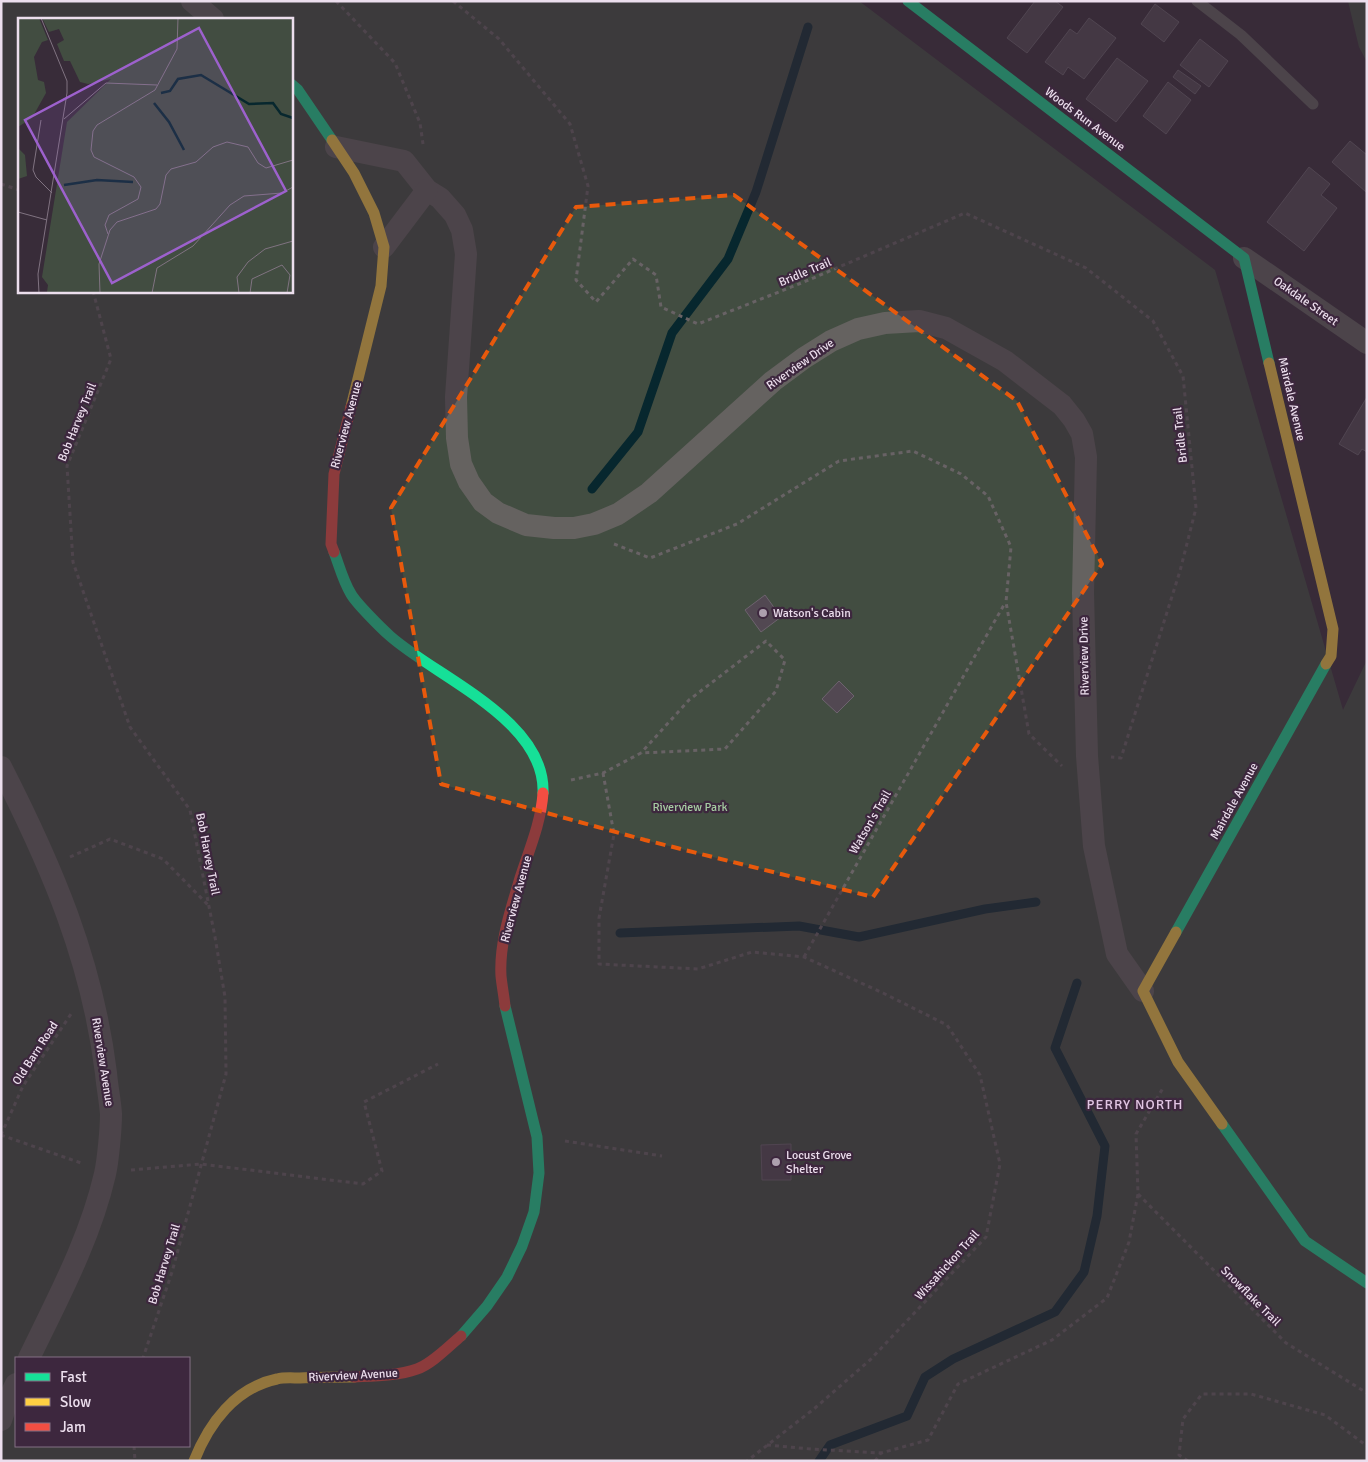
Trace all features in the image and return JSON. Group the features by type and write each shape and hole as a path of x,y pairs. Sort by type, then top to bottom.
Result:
{"street":[{"path":"192,1 211,18"},
{"name":"Woods Run Avenue","path":"908,1 1244,258"},
{"name":"Riverview Avenue","path":"194,1461 202,1441 218,1416 234,1400 257,1385 279,1378 395,1374 418,1369 441,1353 464,1333 487,1306 507,1277 522,1246 534,1212 539,1173 537,1137 505,1006 501,974 503,944 542,804 543,785 541,771 533,753 518,731 494,709 390,636 351,595 331,544 334,474 374,324 381,286 384,247 374,213 354,173 298,90 292,85"},
{"path":"336,147 404,161 427,190 384,247"},
{"name":"Riverview Drive","path":"427,190 440,198 455,215 462,230 465,246 456,414 457,438 462,464 469,482 483,502 498,513 526,525 574,528 594,524 618,514 649,493 773,381 831,341 858,329 885,322 918,321 946,328 1005,361 1062,404 1082,434 1086,456 1083,593 1087,756 1094,846 1117,954 1143,990"},
{"name":"Oakdale Street","path":"1244,258 1367,343"},
{"name":"Mairdale Avenue","path":"1143,990 1332,656 1333,629 1244,258"},
{"name":"Riverview Avenue","path":"1,768 34,832 64,903 90,985 103,1047 111,1115 106,1172 90,1227 29,1357"},
{"path":"1143,990 1178,1062 1305,1241 1367,1283"},
{"path":"1,1420 15,1386"}],"lane":[{"path":"1197,1 1241,35 1313,104"}],"path":[{"path":"336,1 395,63 420,123 423,152"},
{"name":"Bridle Trail","path":"454,1 499,39 570,124 588,186 576,280 596,302 633,259 656,275 661,307 698,324 804,282 965,213 1086,268 1153,321 1183,376 1196,508 1180,571 1121,758 1087,756 1062,766 1029,734 1006,602 1011,547 988,496 960,474 913,450 839,461 737,524 650,558 574,528"},
{"path":"1,184 18,190"},
{"name":"Bob Harvey Trail","path":"93,292 111,360 67,466 73,562 130,727 190,810 225,997 226,1074 172,1272 143,1357"},
{"name":"Watson's Trail","path":"804,957 1006,602"},
{"path":"543,785 603,773 642,753 689,700 766,641 785,660 776,691 725,749 642,753"},
{"path":"603,773 614,834 599,918 599,964 698,969 752,952 804,957"},
{"path":"48,866 110,839 163,859 209,906"},
{"name":"Wissahickon Trail","path":"747,1461 815,1408 870,1360 986,1237 1000,1164 980,1075 947,1025 804,957"},
{"name":"Old Barn Road","path":"1,1135 23,1086 90,985"},
{"path":"766,1445 881,1453 928,1440 958,1384 1052,1340 1107,1298 1129,1242 1138,1194 1136,1134 1178,1062"},
{"path":"1,1135 106,1172 201,1164 363,1184 382,1171 364,1102 438,1064"},
{"path":"537,1137 662,1156"},
{"name":"Snowflake Trail","path":"1138,1194 1286,1343 1367,1393"},
{"path":"1175,1461 1179,1455 1183,1419 1202,1394 1251,1394 1325,1415 1367,1446"},
{"path":"134,1447 135,1461"},
{"path":"875,1461 881,1453"},
{"path":"1179,1455 1188,1461"}],"highlighted area":[{"path":"734,195 1017,401 1102,564 873,897 645,840 441,784 391,508 576,207"}],"green space":[{"name":"Riverview Park","path":"1,1 859,1 1215,270 1343,710 1367,660 1367,1461 1,1461"},
{"path":"1348,1 1367,1 1367,62 1359,47"}],"building":[{"path":"1035,1 1055,1 1063,7 1027,53 1007,38"},
{"path":"1155,4 1179,22 1164,42 1141,24"},
{"path":"1089,18 1116,38 1084,79 1068,67 1063,75 1045,62 1070,29 1077,34"},
{"path":"1200,39 1228,61 1209,87 1180,65"},
{"path":"1117,58 1148,81 1116,122 1086,99"},
{"path":"1178,70 1201,86 1195,94 1173,77"},
{"path":"1168,82 1191,100 1166,134 1143,116"},
{"path":"1350,141 1367,155 1366,192 1332,162"},
{"path":"1309,167 1330,184 1321,195 1337,208 1304,251 1267,222"},
{"path":"1367,397 1367,452 1362,449 1358,455 1339,444"},
{"name":"Watson's Cabin","path":"765,595 781,617 761,632 745,610"},
{"path":"839,681 854,696 837,713 822,699"},
{"name":"Locust Grove Shelter","path":"791,1144 791,1180 762,1180 761,1145"}],"waterway":[{"path":"592,489 638,432 672,333 728,259 756,192 808,27"},
{"path":"620,933 799,926 859,937 985,909 1036,902"},
{"path":"819,1461 830,1445 907,1416 925,1377 953,1359 1055,1312 1084,1272 1097,1216 1105,1146 1055,1048 1077,983"}],"traffic: fast":[{"path":"908,1 1244,258 1269,363"},
{"path":"292,85 298,90 332,140"},
{"path":"334,552 351,594 390,636 410,652 485,702 508,722 527,743 539,767 543,793"},
{"path":"1176,932 1326,664"},
{"path":"461,1336 487,1306 507,1277 522,1246 534,1212 539,1173 537,1137 505,1006"},
{"path":"1222,1124 1305,1241 1367,1283"}],"traffic: slow":[{"path":"332,140 354,173 374,213 384,247 381,286 351,407"},
{"path":"1269,363 1333,629 1331,656 1326,664"},
{"path":"1176,932 1143,991 1178,1062 1222,1124"},
{"path":"194,1461 207,1433 225,1409 248,1390 283,1378 354,1377"}],"traffic: jam":[{"path":"334,552 331,544 334,474 351,407"},
{"path":"505,1006 501,964 506,926 537,826 543,793"},
{"path":"354,1377 394,1374 423,1367 461,1336"}],"place":[{"name":"Watson's Cabin","path":"763,613"},
{"name":"Locust Grove Shelter","path":"776,1162"}],"district":[{"name":"PERRY NORTH","path":"1135,1104"}]}
